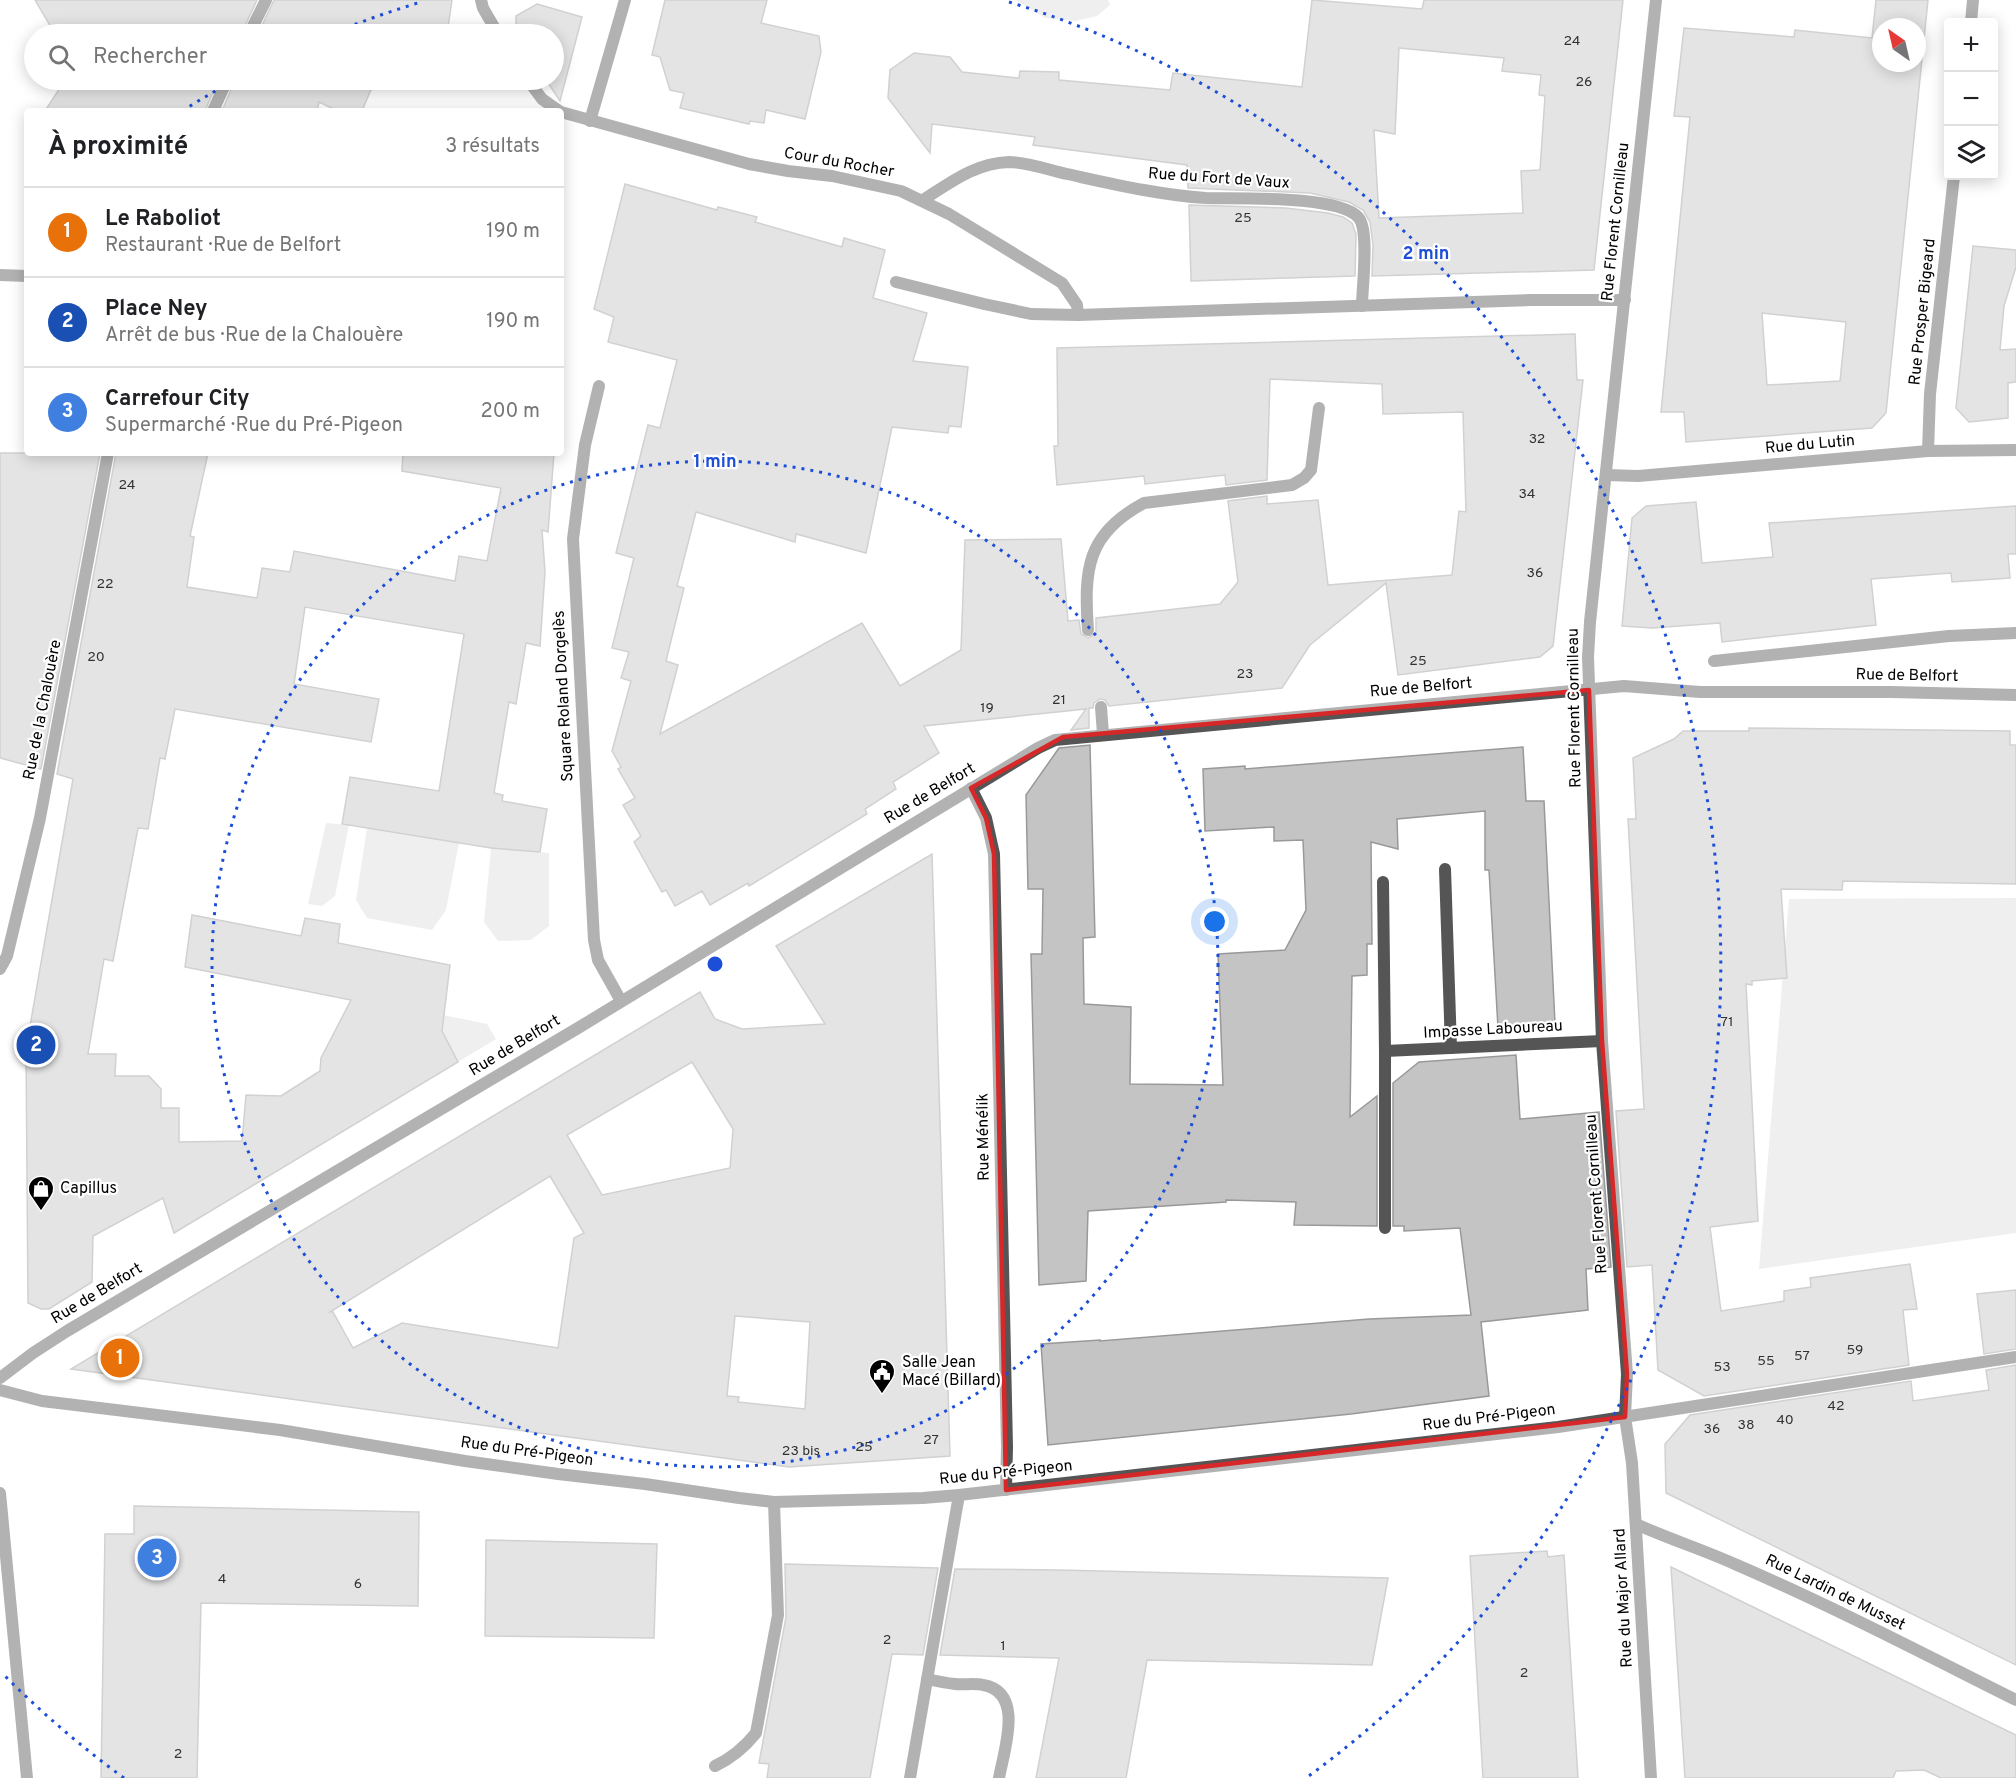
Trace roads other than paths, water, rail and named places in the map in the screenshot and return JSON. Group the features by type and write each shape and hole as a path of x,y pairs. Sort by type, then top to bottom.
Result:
{"street":[{"path":"254,24 266,0"},
{"path":"481,0 492,24"},
{"path":"590,121 625,0"},
{"name":"Rue Florent Cornilleau","path":"1625,1417 1627,1374 1602,1041 1588,657 1656,0"},
{"path":"1971,18 1973,0"},
{"path":"214,108 222,90"},
{"name":"Cour du Rocher","path":"535,90 542,99 554,108"},
{"name":"Cour du Rocher","path":"564,113 749,164 832,176 901,191 923,200 988,236 1062,283 1077,305 1078,315"},
{"name":"Rue du Fort de Vaux","path":"923,200 963,174 985,165 1011,162 1144,190 1202,197 1329,204 1347,209 1359,218 1365,234 1362,306"},
{"name":"Rue Prosper Bigeard","path":"1928,452 1930,394 1954,180"},
{"path":"0,275 24,276"},
{"path":"896,282 1031,314 1078,315 1530,300 1625,300"},
{"name":"Square Roland Dorgelès","path":"599,386 585,445 573,539 594,940 598,960 621,1002"},
{"path":"1088,630 1086,594 1090,569 1096,546 1110,525 1144,503 1292,485 1304,478 1311,470 1319,408"},
{"name":"Rue du Lutin","path":"1606,475 1638,476 1928,452 2016,450"},
{"name":"Rue de la Chalouère","path":"0,969 7,956 40,818 107,456"},
{"path":"1714,661 1949,636 2016,633"},
{"name":"Rue de Belfort","path":"0,1378 33,1353 74,1327 621,1002 1047,742 1063,737 1624,686 1700,692 1891,692 2016,695"},
{"path":"1101,707 1103,734"},
{"name":"Rue Ménélik","path":"971,788 986,818 994,854 1006,1490"},
{"path":"1445,869 1450,1048"},
{"path":"1383,882 1385,1228"},
{"name":"Impasse Laboureau","path":"1385,1051 1602,1041"},
{"name":"Rue du Pré-Pigeon","path":"0,1390 42,1401 280,1430 465,1461 774,1502 959,1495 1558,1427 2016,1357"},
{"name":"Rue du Major Allard","path":"1625,1417 1632,1463 1651,1778"},
{"path":"0,1493 27,1778"},
{"path":"910,1778 959,1495"},
{"path":"715,1766 730,1759 745,1747 756,1733 778,1615 774,1502"},
{"name":"Rue Lardin de Musset","path":"1636,1524 1735,1564 1808,1597 2016,1700"},
{"path":"927,1679 953,1684 983,1685 1003,1696 1009,1708 1009,1721 999,1778"}],"place":[{"name":"Place Ney","path":"36,1045"},
{"name":"Capillus","path":"41,1212"},
{"name":"Le Raboliot","path":"120,1358"},
{"name":"Salle Jean Macé (Billard)","path":"882,1395"},
{"name":"Carrefour City","path":"157,1558"}]}
